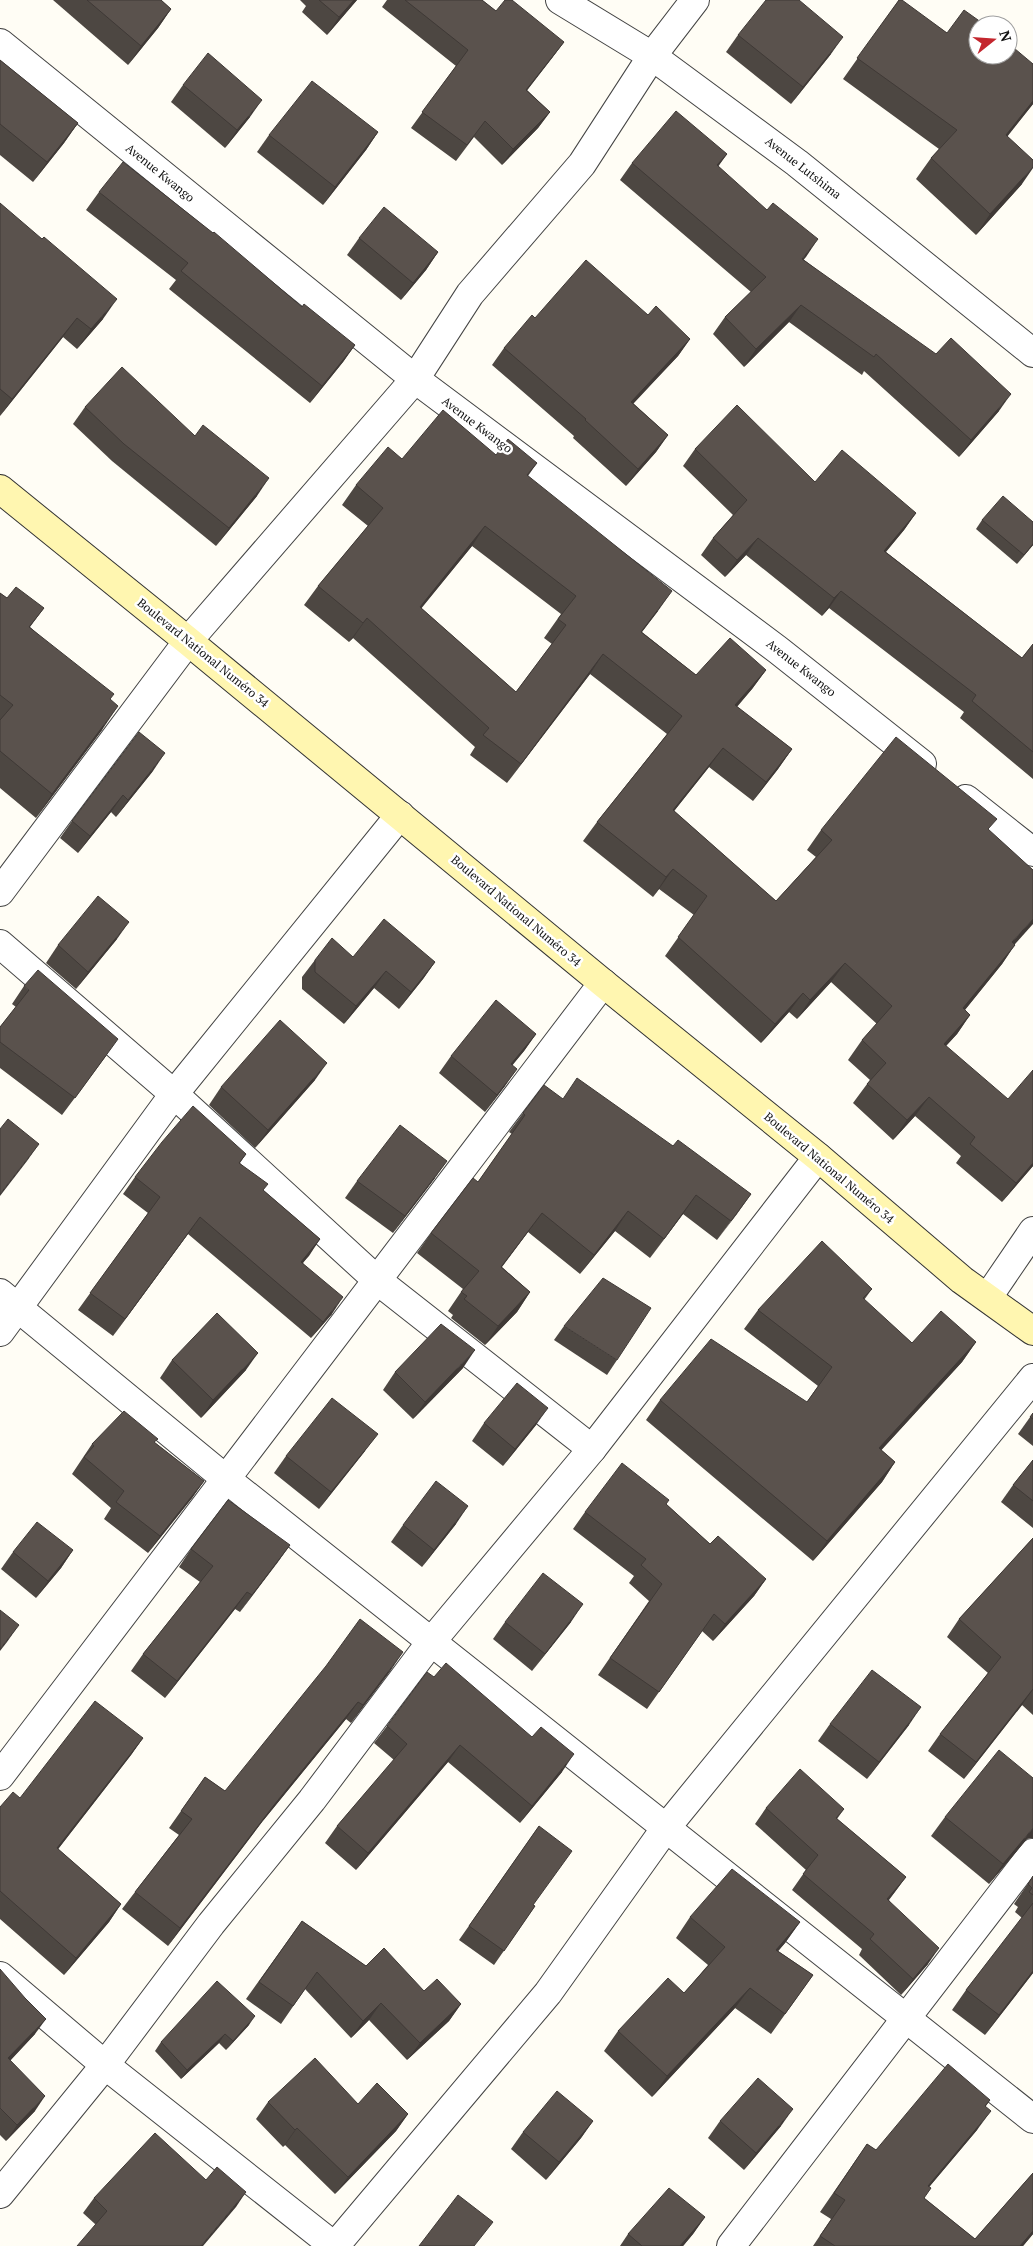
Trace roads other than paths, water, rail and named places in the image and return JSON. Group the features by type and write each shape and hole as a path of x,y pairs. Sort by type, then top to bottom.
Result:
{"main road":[{"name":"Boulevard National Numéro 34","path":"0,489 188,641 602,983 818,1157 962,1280 1033,1331"}],"street":[{"name":"Avenue Lutshima","path":"560,0 652,56 797,162 1033,353"},
{"path":"0,892 188,641 415,379 470,294 582,164 652,56 695,0"},
{"name":"Avenue Kwango","path":"0,43 415,379 770,644 1033,852"},
{"path":"0,1332 9,1301 400,815"},
{"path":"0,944 174,1094 378,1281 592,1449"},
{"path":"0,1776 378,1281 602,983"},
{"path":"0,2194 105,2065 211,1924 312,1800 431,1642 592,1449 818,1157"},
{"path":"988,1297 1033,1231"},
{"path":"9,1301 226,1479 1033,2120"},
{"path":"0,1976 105,2065 334,2246 548,1993 666,1828 1033,1378"},
{"path":"731,2246 1033,1854"}]}
